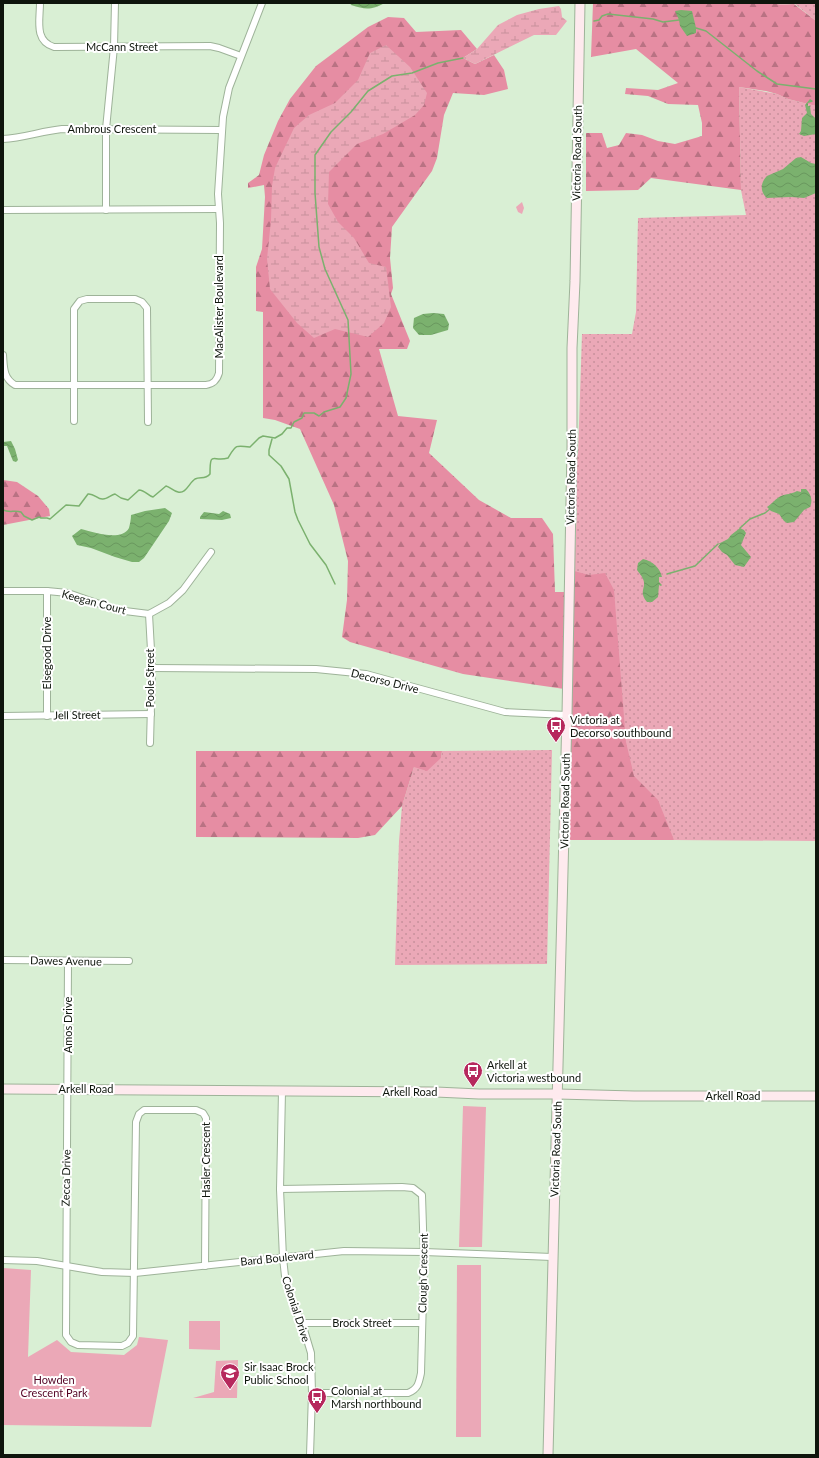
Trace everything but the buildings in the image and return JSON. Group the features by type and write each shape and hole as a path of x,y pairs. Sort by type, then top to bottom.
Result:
{"main road":[{"name":"Victoria Road South","path":"548,1455 567,715 572,342 575,281 580,3"},
{"name":"Arkell Road","path":"3,1089 436,1092 634,1096 816,1096"}],"street":[{"name":"McCann Street","path":"40,3 40,32 42,40 47,45 54,47 210,46 241,56"},
{"path":"106,210 106,129 114,47 114,3"},
{"name":"MacAlister Boulevard","path":"3,355 6,378 15,385 206,385 215,382 218,378 218,210 221,130 224,104 262,3"},
{"name":"Ambrous Crescent","path":"3,139 17,138 62,129 221,130"},
{"path":"3,210 218,210"},
{"path":"74,421 74,309 80,302 87,299 135,299 142,302 147,308 148,422"},
{"path":"148,614 169,603 183,590 211,552"},
{"name":"Keegan Court","path":"3,591 47,591 68,593 117,610 148,614"},
{"name":"Elsegood Drive","path":"47,591 47,716"},
{"name":"Poole Street","path":"148,614 152,668 150,743"},
{"name":"Decorso Drive","path":"152,668 316,669 346,671 374,676 504,712 567,715"},
{"name":"Jell Street","path":"3,716 150,714"},
{"name":"Dawes Avenue","path":"3,960 129,961"},
{"name":"Amos Drive","path":"67,1089 68,961"},
{"name":"Zecca Drive","path":"67,1089 65,1331 71,1342 78,1345 122,1346 131,1340 134,1332 134,1273"},
{"name":"Colonial Drive","path":"282,1091 280,1189 283,1258 285,1276 294,1307 302,1323 311,1353 312,1393 310,1455"},
{"name":"Hasler Crescent","path":"134,1273 136,1122 139,1114 147,1109 196,1110 203,1113 206,1118 205,1266"},
{"name":"Clough Crescent","path":"280,1189 402,1187 413,1188 422,1196 424,1252 421,1373 418,1386 408,1394 312,1393"},
{"name":"Bard Boulevard","path":"3,1260 37,1261 102,1272 134,1273 344,1251 424,1252 552,1257"},
{"name":"Brock Street","path":"302,1323 422,1323"}],"green space":[{"path":"593,3 794,4 816,21 816,106 788,99 766,91 739,87 741,190 651,178 638,190 586,191 586,133 602,133 607,148 619,145 626,133 642,135 658,141 675,144 702,136 702,123 698,105 668,104 648,96 625,94 626,88 658,90 678,83 636,49 591,57"},
{"path":"774,3 816,3 816,21 795,4 781,5"},
{"path":"559,6 562,17 567,21 556,35 534,35 475,64 463,58 477,49 498,25 517,15 539,9"},
{"path":"388,17 404,18 416,32 461,30 477,49 463,58 475,64 494,55 504,70 508,89 484,95 453,93 444,115 437,158 432,171 392,227 390,258 393,288 391,294 410,341 407,349 379,349 398,416 437,420 429,453 479,500 511,518 542,518 553,534 555,592 574,592 574,571 589,575 605,573 614,590 626,742 634,776 658,800 674,840 568,840 571,690 463,674 350,642 342,637 347,600 348,561 334,505 300,429 275,420 263,418 263,312 256,311 256,267 262,249 265,197 264,185 248,188 248,183 259,175 264,155 278,121 290,99 316,66 368,27"},
{"path":"386,45 410,67 427,93 424,105 415,115 383,134 357,144 329,172 328,204 338,222 354,238 369,263 386,267 391,307 384,323 368,337 335,329 314,338 297,323 270,289 267,259 271,220 272,186 275,168 294,128 309,115 335,103 358,80 370,53"},
{"path":"739,87 777,94 788,99 816,106 816,841 674,840 627,783 574,571 577,509 575,509 576,456 578,454 582,334 632,334 636,312 638,218 746,215 741,190"},
{"path":"522,202 524,208 522,214 518,212 516,207"},
{"path":"3,480 17,482 38,496 49,509 50,516 3,525"},
{"path":"552,750 547,964 395,965 399,841 402,806 414,767 441,758 442,751"},
{"path":"196,751 442,751 441,758 427,771 414,767 402,806 375,835 358,838 196,837"},
{"path":"463,1106 486,1107 482,1247 459,1247"},
{"path":"457,1265 481,1265 481,1437 456,1437"},
{"name":"Howden Crescent Park","path":"3,1268 31,1270 28,1357 57,1340 71,1352 124,1355 137,1345 139,1337 168,1340 151,1427 3,1425"},
{"path":"189,1321 220,1321 220,1350 189,1349"},
{"path":"238,1360 237,1398 193,1398 214,1392 216,1361"}],"water":[{"path":"350,3 385,3 376,7 365,8 356,7"},
{"path":"675,11 692,11 696,33 687,36 680,26"},
{"path":"810,99 813,101 808,103 808,106 810,106 811,114 816,119 816,134 804,136 799,134 801,131 802,118 807,113 805,105"},
{"path":"801,157 811,163 816,164 816,193 804,198 767,198 763,193 762,184 767,176 783,169 796,158"},
{"path":"423,314 444,314 449,324 448,330 431,335 419,335 413,328 414,318"},
{"path":"11,441 18,460 16,462 13,461 7,446 3,446 3,442"},
{"path":"801,489 806,489 809,493 811,497 811,504 810,507 804,510 794,522 787,523 779,514 771,511 767,507 779,497 797,491 801,492"},
{"path":"165,508 172,513 169,521 144,558 139,562 132,562 91,548 77,545 72,536 81,529 106,535 120,534 129,528 131,515"},
{"path":"223,511 230,514 231,518 222,520 200,519 204,512 219,514"},
{"path":"740,528 746,533 741,545 751,557 744,567 735,565 718,547 720,544 718,544 728,539"},
{"path":"643,559 656,565 662,577 659,577 659,582 662,585 659,585 658,597 652,602 647,602 644,598 644,582 637,570 638,563"}],"waterway":[{"path":"594,21 599,20 602,16 608,14 653,19 663,22 679,20"},
{"path":"696,28 706,31 757,71 777,84 816,89"},
{"path":"3,510 21,512 24,516 32,520 39,517 50,519 66,505 79,506 88,494 92,494 101,499 115,494 128,500 139,490 153,497 166,486 181,492 185,490 195,479 206,477 210,474 211,462 213,458 228,458 236,447 250,447 263,436 275,438 282,434 287,428 291,428 294,422 302,418 304,413 314,413 319,416 324,412 340,407 346,398 351,374 348,320 325,269 319,247 315,193 315,155 331,132 351,112 368,91 392,76 412,73 438,63 463,58"},
{"path":"272,439 269,455 281,466 289,479 295,512 298,520 310,544 326,565 335,584"},
{"path":"740,528 750,519 765,513 770,509"},
{"path":"667,574 695,566 718,544"}],"place":[{"name":"Victoria at Decorso southbound","path":"556,743"},
{"name":"Arkell at Victoria westbound","path":"473,1088"},
{"name":"Sir Isaac Brock Public School","path":"230,1390"},
{"name":"Colonial at Marsh northbound","path":"317,1414"}]}
